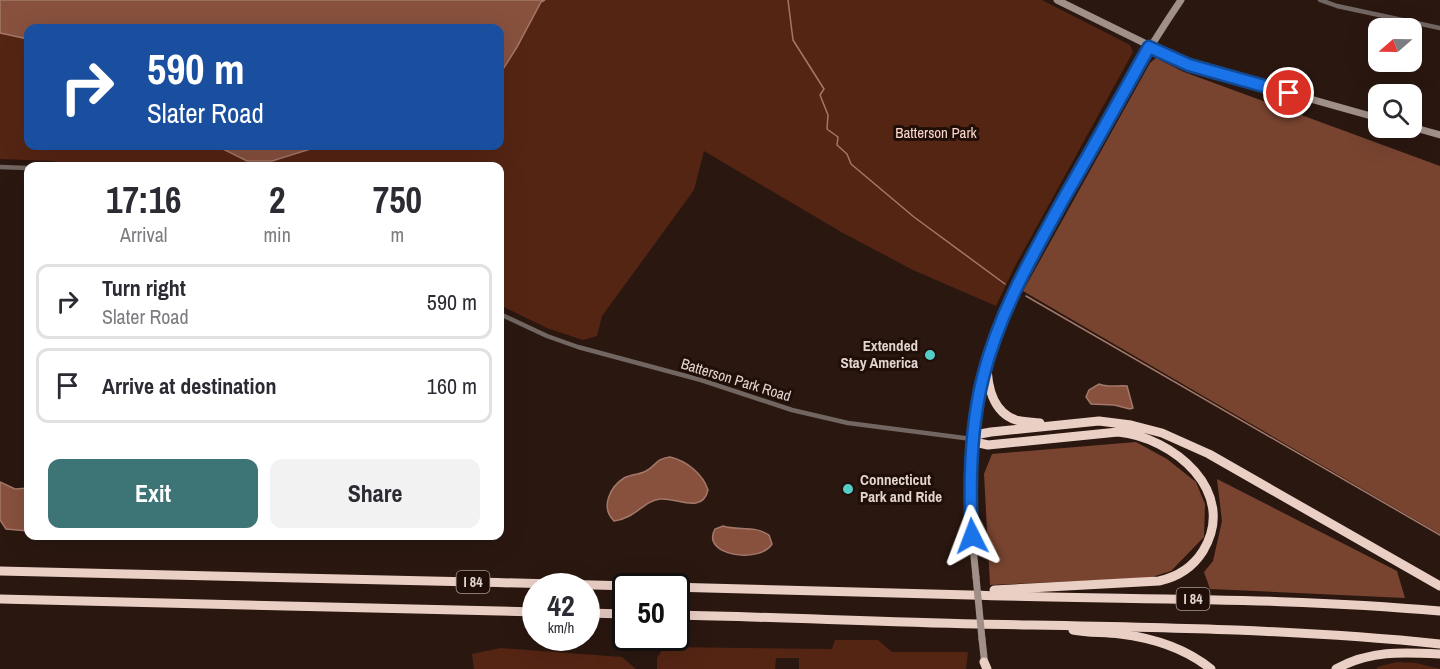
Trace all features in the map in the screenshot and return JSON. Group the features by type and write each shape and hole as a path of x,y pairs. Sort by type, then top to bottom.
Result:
{"highway":[{"path":"987,362 990,390 1001,411 1015,419 1048,426"},
{"path":"972,439 983,434 1092,422 1138,426 1174,438 1209,454 1440,586"},
{"path":"945,595 974,591 1166,580 1184,571 1197,559 1207,544 1212,526 1210,496 1197,474 1176,453 1140,436 1102,432 988,445 972,439"},
{"name":"I 84","path":"0,571 945,595 1236,600 1440,611"},
{"name":"I 84","path":"0,599 522,612"},
{"name":"I 84","path":"690,615 1260,630 1440,644"},
{"path":"1056,625 1084,632 1121,634 1159,641 1191,655 1211,669"},
{"path":"1335,669 1357,659 1385,653 1440,654"}],"main road":[{"path":"1057,0 1189,65 1368,115"},
{"path":"986,667 970,493 972,439 976,408 987,362 1000,323 1024,273 1149,47 1181,0"},
{"path":"1422,130 1440,135"}],"street":[{"path":"1320,0 1337,6 1440,28"},
{"path":"0,167 24,168"},
{"name":"Batterson Park Road","path":"504,316 578,347 701,380 813,416 848,423 972,439"}],"green space":[{"name":"Batterson Park","path":"0,0 1042,0 1130,45 1133,52 1014,268 996,306 913,270 843,233 704,151 694,190 602,316 597,336 583,340 547,328 504,307 504,162 0,159"},
{"path":"835,640 878,640 892,652 968,652 966,669 799,669 799,658 776,658 775,669 657,669 657,658 661,651 690,651 690,647 832,649"},
{"path":"501,648 622,657 636,669 474,669 472,654"},
{"path":"1397,662 1416,663 1440,669 1377,669 1377,667"}],"shaded area":[{"path":"0,0 545,0 541,2 504,68 504,24 24,24 24,38 0,33"},
{"path":"1156,58 1184,72 1440,166 1440,534 1023,291 1150,63"},
{"path":"225,150 307,150 272,161 247,161"},
{"path":"1099,384 1127,386 1133,408 1091,404 1086,397 1089,390"},
{"path":"1136,442 1167,459 1196,482 1205,504 1204,537 1171,571 1149,578 990,585 984,474 992,454"},
{"path":"670,457 694,469 706,484 708,490 705,497 700,502 694,503 666,499 654,500 628,517 614,521 607,504 611,492 619,482 650,469 659,461"},
{"path":"1217,479 1397,571 1405,598 1210,589 1204,572 1213,561 1222,521"},
{"path":"0,482 15,489 24,488 24,531 6,529 0,520"},
{"path":"723,526 763,532 769,535 772,544 756,554 733,554 723,551 716,546 713,538 715,529"}],"waterway":[{"path":"788,0 793,40 824,89 820,95 828,115 827,129 838,137 837,145 847,154 851,164 914,217 1005,284"},
{"path":"1026,296 1440,535"}],"place":[{"name":"Extended Stay America","path":"930,355"},
{"name":"Connecticut Park and Ride","path":"848,489"}],"route":[{"path":"972,536 970,476 974,426 976,408 991,348 1008,304 1024,273 1149,47 1189,65 1289,93"}]}
